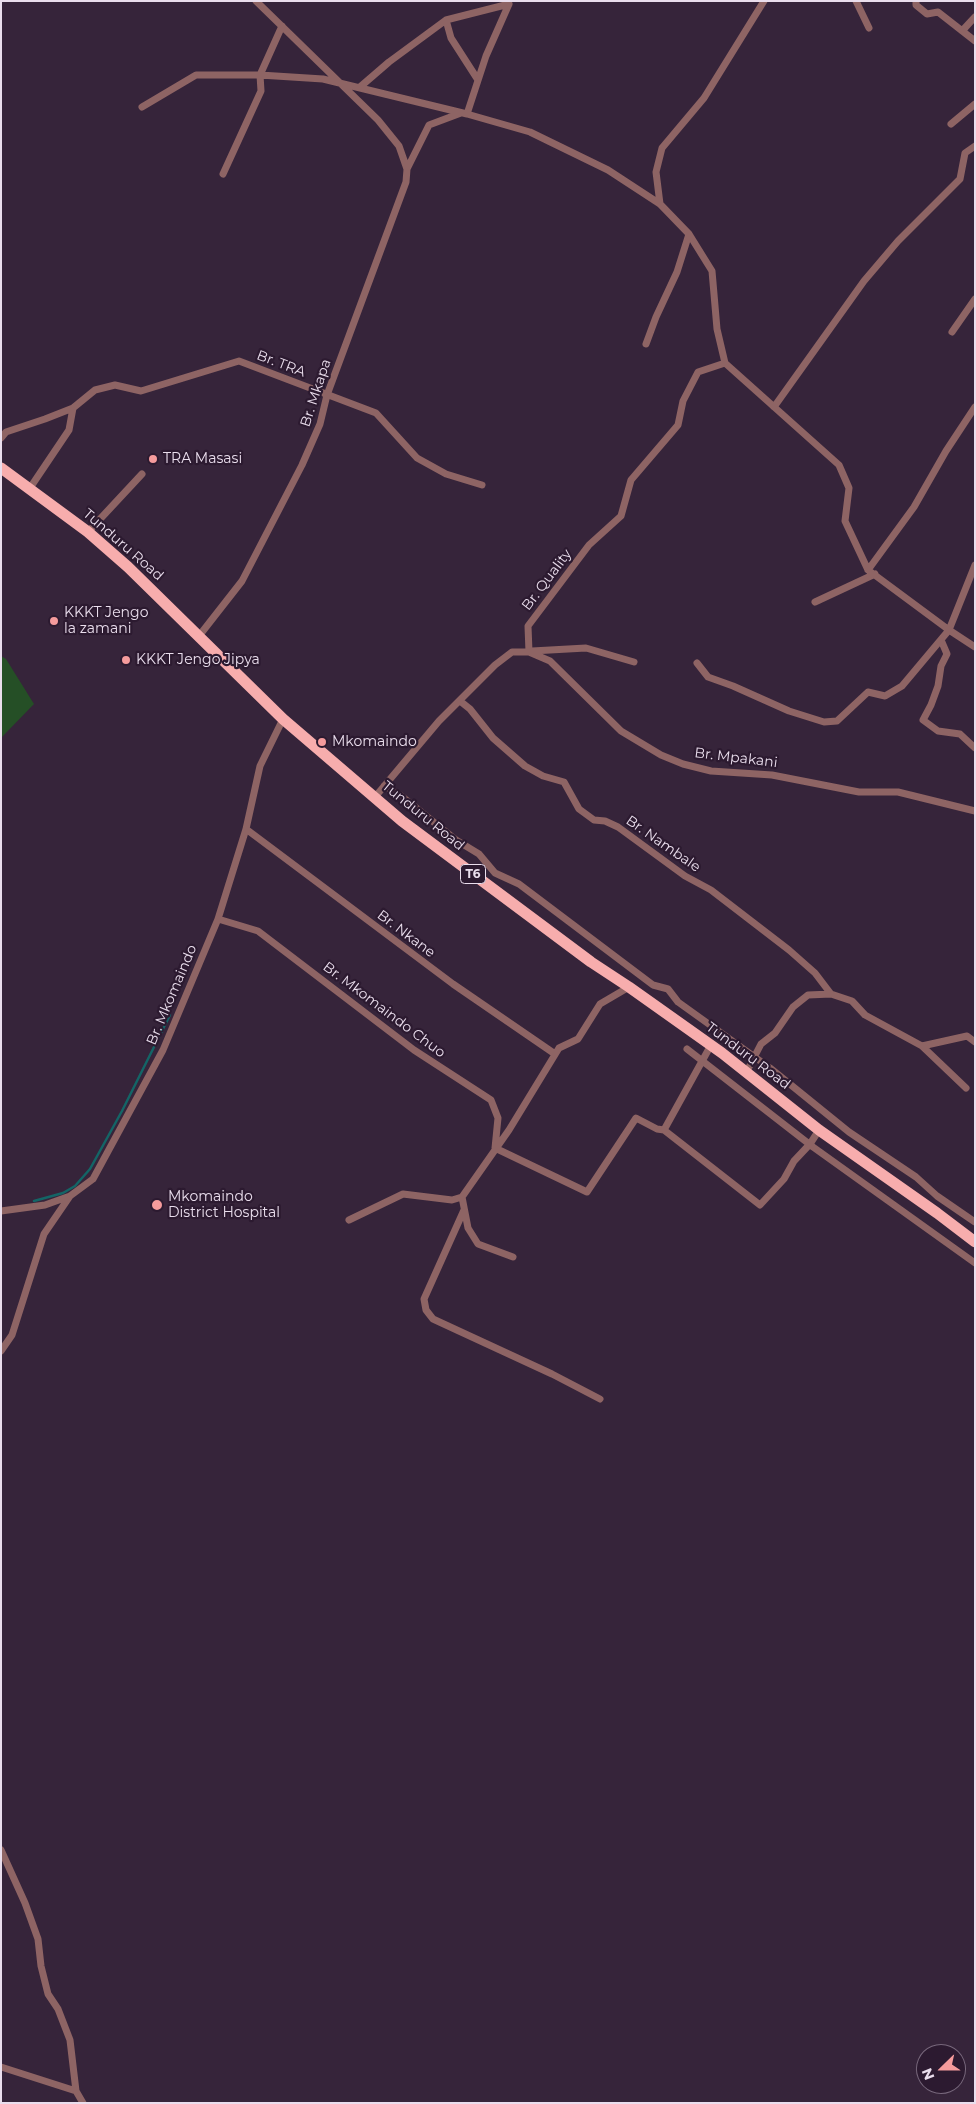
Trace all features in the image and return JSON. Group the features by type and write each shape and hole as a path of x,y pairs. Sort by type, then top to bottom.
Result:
{"highway":[{"name":"Tunduru Road","path":"1,468 88,532 128,567 283,719 402,821 591,962 630,987 711,1045 819,1130 938,1213 975,1242"}],"street":[{"path":"660,204 656,172 662,148 704,98 764,1"},
{"path":"856,1 869,28"},
{"path":"916,1 916,4 927,14 938,12 975,41"},
{"path":"258,2 378,120 399,146 407,169"},
{"path":"360,87 389,62 446,20 509,4 464,113"},
{"path":"962,31 975,17"},
{"path":"446,20 451,38 478,80"},
{"path":"223,174 261,91 260,75 282,26"},
{"path":"142,107 196,75 260,75 323,79 464,113 530,132 608,170 660,204 689,234 712,271 717,329 725,364 839,465 849,488 845,521 871,572 975,647"},
{"path":"951,124 975,104"},
{"name":"Br. Mkapa","path":"199,636 242,581 302,464 320,424 326,395 406,182 407,169 429,126 464,113"},
{"path":"774,407 864,281 898,241 960,179 965,153 975,146"},
{"path":"646,344 656,317 678,272 689,234"},
{"path":"952,332 975,299"},
{"name":"Br. TRA","path":"1,438 6,432 72,408 95,390 115,385 141,391 240,361 376,414 417,458 446,474 482,485"},
{"name":"Br. Quality","path":"529,652 528,626 589,545 621,516 631,480 678,426 683,401 698,372 725,364"},
{"path":"816,602 871,572 914,507 946,451 975,407"},
{"path":"30,488 69,430 72,408"},
{"path":"88,532 142,474"},
{"path":"697,663 708,678 733,686 788,711 824,722 837,721 868,692 885,696 902,686 949,630 975,565"},
{"path":"941,640 947,654 941,666 938,686 923,720 938,731 960,734 975,748"},
{"path":"375,797 439,721 495,665 512,652 586,648 634,662"},
{"name":"Br. Mpakani","path":"529,652 550,661 621,730 660,755 683,764 711,771 772,775 859,792 898,792 975,811"},
{"name":"Br. Nambale","path":"460,701 470,709 493,738 525,766 543,776 564,782 579,809 594,820 605,821 618,827 685,876 711,890 816,973 831,994"},
{"name":"Br. Mkomaindo","path":"1,1211 45,1205 70,1196 93,1179 163,1050 218,919 246,829 260,766 283,719"},
{"path":"384,786 400,795 456,840 479,854 495,873 519,884 653,985 668,989 678,1002 770,1068 796,1091 812,1101 849,1132 916,1177 937,1196 974,1220"},
{"name":"Br. Nkane","path":"246,829 453,984 555,1054"},
{"name":"Br. Mkomaindo Chuo","path":"218,919 258,931 414,1050 490,1100 498,1118 495,1148"},
{"path":"349,1220 403,1194 452,1200 462,1197 559,1048 578,1039 600,1004 630,987"},
{"path":"746,1073 761,1044 775,1033 793,1006 808,995 831,994 852,1001 865,1015 922,1046 966,1088"},
{"path":"922,1046 967,1036 975,1042"},
{"path":"664,1130 711,1045"},
{"path":"686,1050 703,1061 810,1144 975,1263"},
{"path":"495,1148 587,1192 636,1118 657,1129 664,1130 760,1205 784,1179 794,1161 810,1144 819,1130"},
{"path":"1,1351 12,1335 44,1234 70,1196"},
{"path":"462,1197 468,1228 478,1244 513,1257"},
{"path":"464,1210 424,1299 426,1310 433,1319 552,1374 600,1399"},
{"path":"1,1850 38,1939 41,1966 48,1994 58,2010 70,2040 76,2091 83,2103"},
{"path":"1,2067 76,2091"}],"green space":[{"path":"1,656 6,659 34,704 1,738"}],"waterway":[{"path":"34,1201 63,1193 75,1186 90,1169 122,1111 170,1015"}],"place":[{"name":"TRA Masasi","path":"153,459"},
{"name":"KKKT Jengo la zamani","path":"54,621"},
{"name":"KKKT Jengo Jipya","path":"126,660"},
{"name":"Mkomaindo","path":"322,742"},
{"name":"Mkomaindo District Hospital","path":"157,1205"}]}
